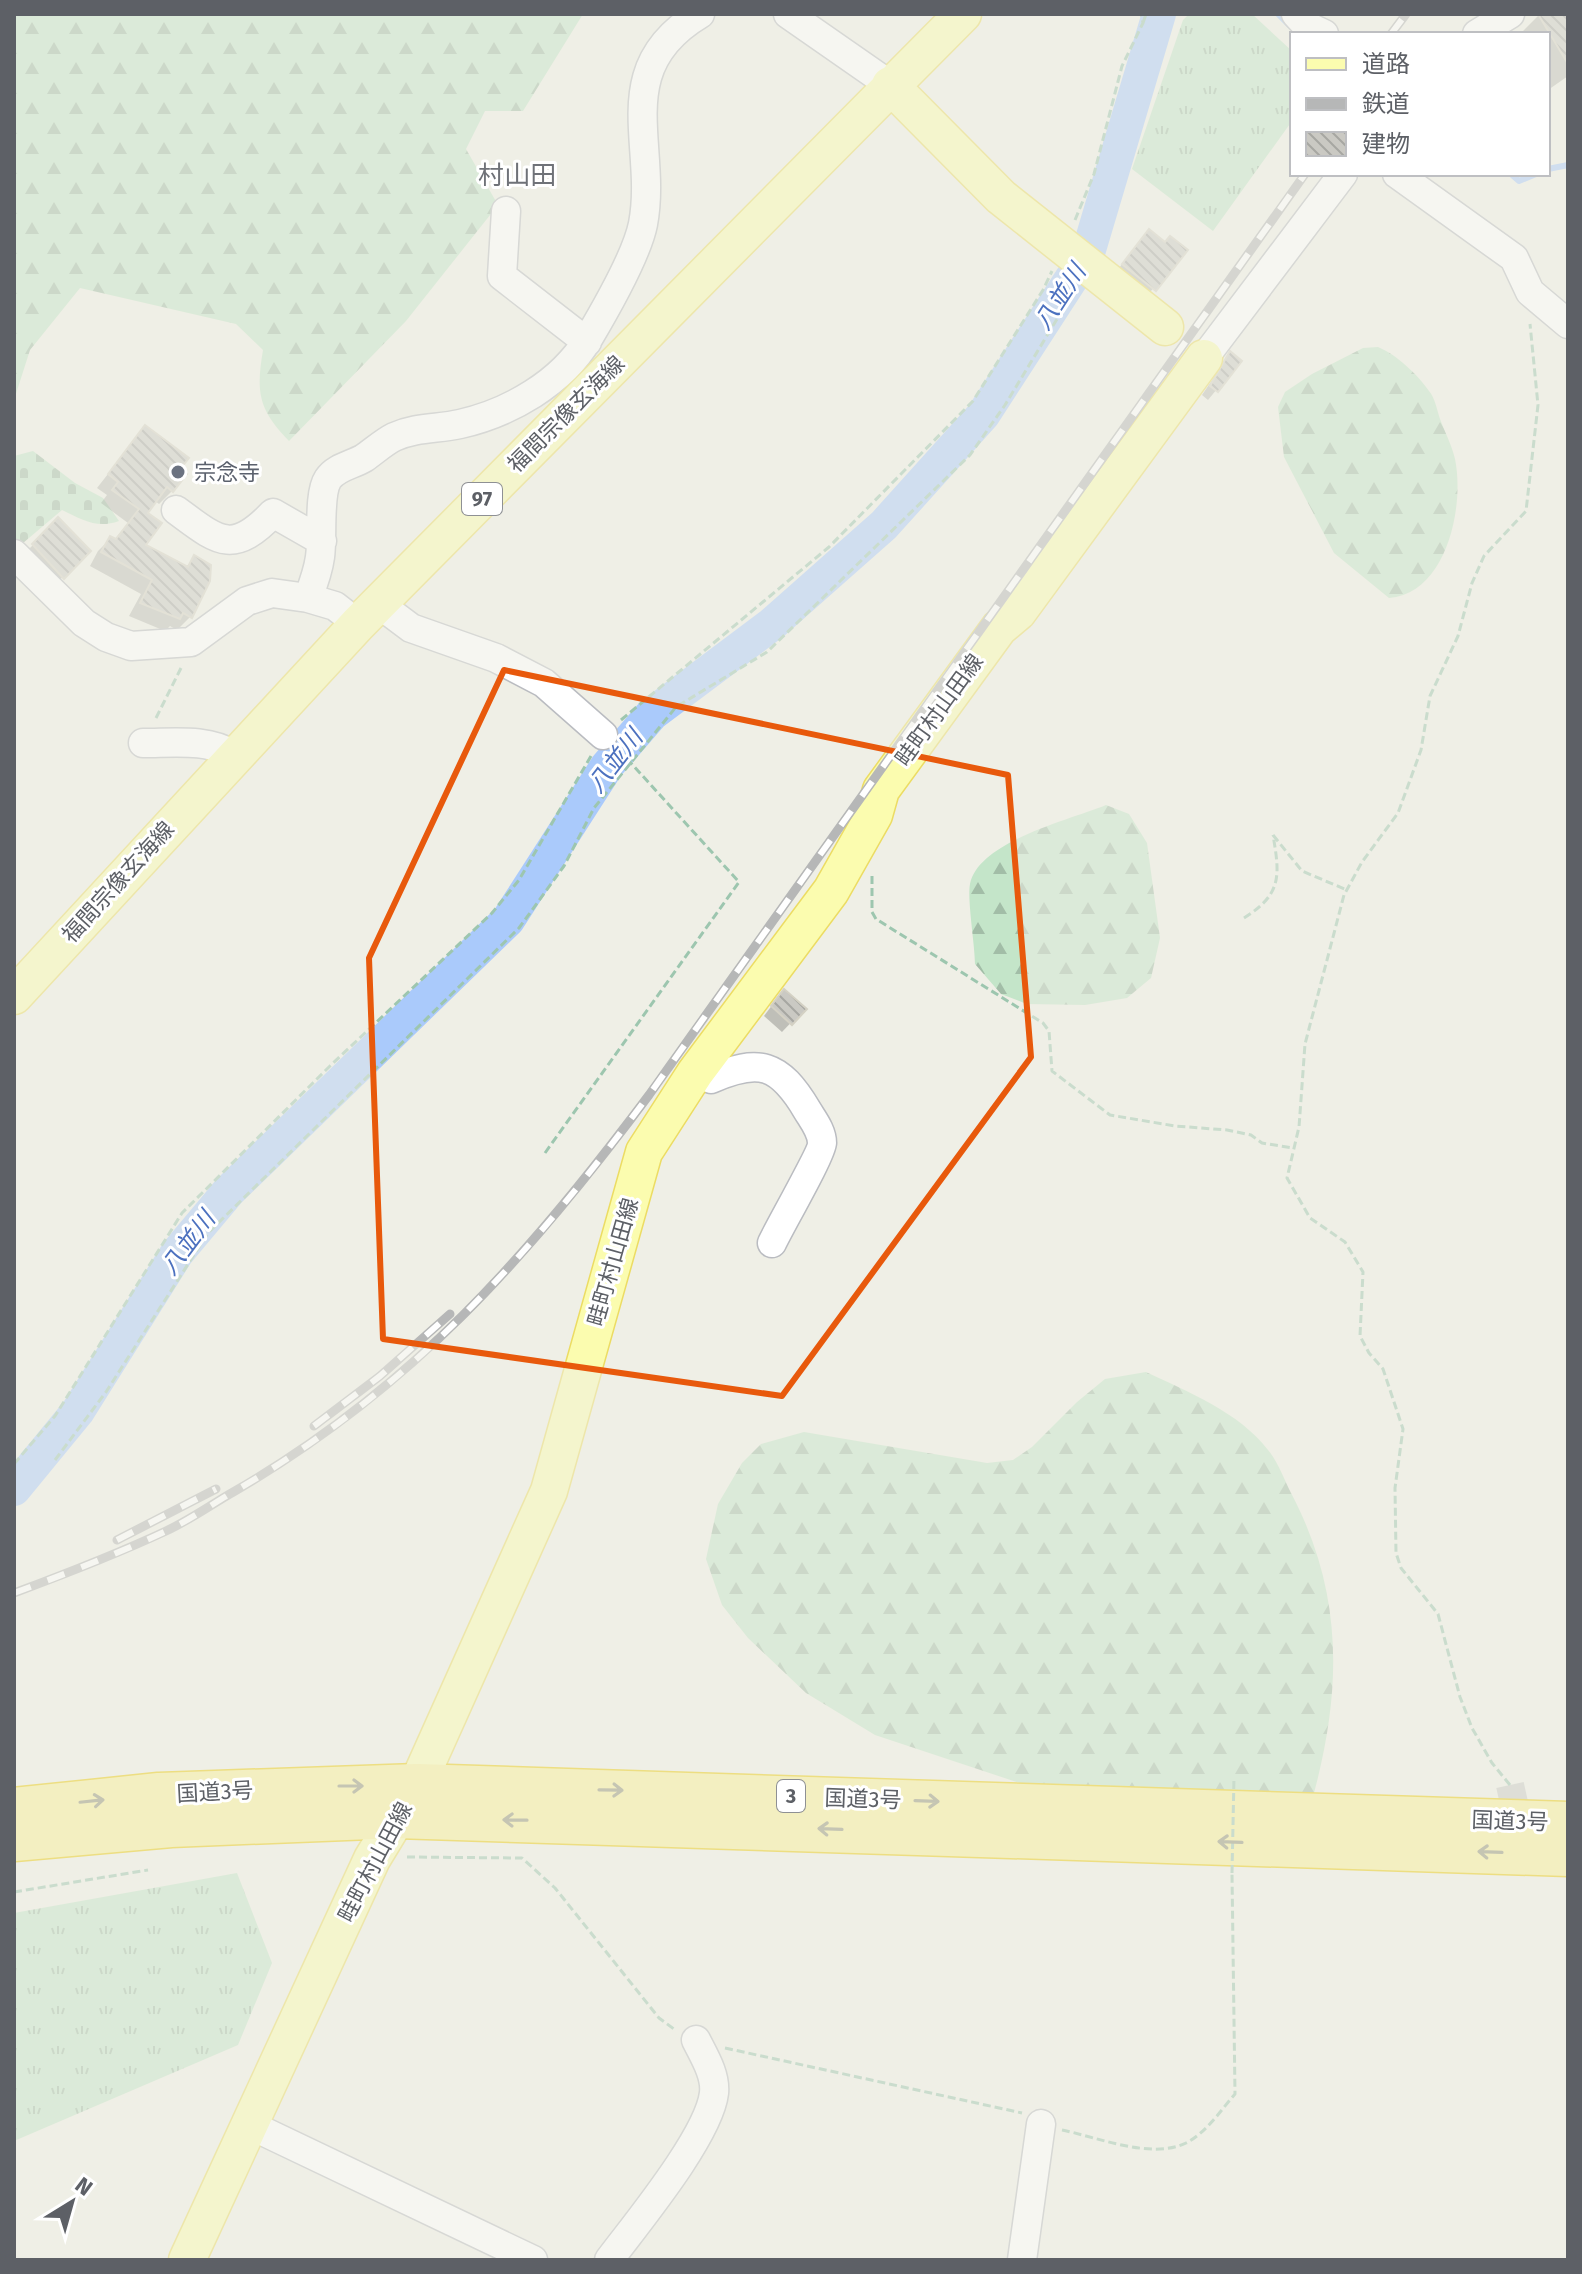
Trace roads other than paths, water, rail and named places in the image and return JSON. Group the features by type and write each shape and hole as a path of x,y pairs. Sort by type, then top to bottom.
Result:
{"highway":[{"name":"国道3号","path":"14,1809 159,1794 1568,1823"},
{"name":"国道3号","path":"14,1840 407,1801 1568,1855"}],"main road":[{"name":"福間宗像玄海線","path":"18,985 368,614 584,363 890,85 963,14"},
{"path":"890,85 1001,197 1165,327"},
{"name":"畦町村山田線","path":"187,2260 372,1859 407,1801 549,1491 644,1152 695,1073 831,891 874,815 881,790 999,628 1018,612 1204,358"}],"street":[{"path":"308,598 317,573 322,541 324,491 327,480 338,470 393,438 420,429 460,424 508,405 553,383 584,363 642,229 646,208 641,104 647,77 671,37 700,14"},
{"path":"788,14 890,85"},
{"path":"1296,14 1307,26 1320,32"},
{"path":"1480,32 1510,14"},
{"path":"1204,358 1341,176"},
{"path":"1400,176 1514,258 1530,292 1568,324"},
{"path":"506,211 502,276 584,363"},
{"path":"176,510 223,541 237,541 252,535 273,513 322,541"},
{"path":"14,554 84,623 106,637 131,646 191,642 247,601 272,593 308,598 368,614 496,658 544,683 603,735"},
{"path":"143,743 201,743 221,747 234,755"},
{"path":"695,1073 711,1079 742,1065 763,1067 791,1084 819,1130 822,1143 819,1156 772,1243"},
{"path":"609,2260 671,2178 714,2092 711,2070 696,2040"},
{"path":"248,2124 533,2260"},
{"path":"1022,2260 1041,2124"}],"waterway":[{"name":"八並川","path":"14,1489 78,1411 177,1253 229,1191 508,920 607,766 652,714 772,624 884,525 983,415 1088,253 1159,14"},
{"path":"1278,14 1290,26"},
{"path":"1550,169 1568,165"},
{"path":"1513,176 1519,181 1531,176"}],"tunnel":[{"path":"1510,1785 1521,1835"}],"railway":[{"path":"1392,32 1406,14"},
{"path":"14,1593 175,1527 299,1451 412,1363 512,1264 649,1095 1304,176"},
{"path":"314,1426 380,1376 450,1314"},
{"path":"117,1540 216,1489"}],"place":[{"name":"宗念寺","path":"178,472"}],"district":[{"name":"村山田","path":"517,175"}]}
